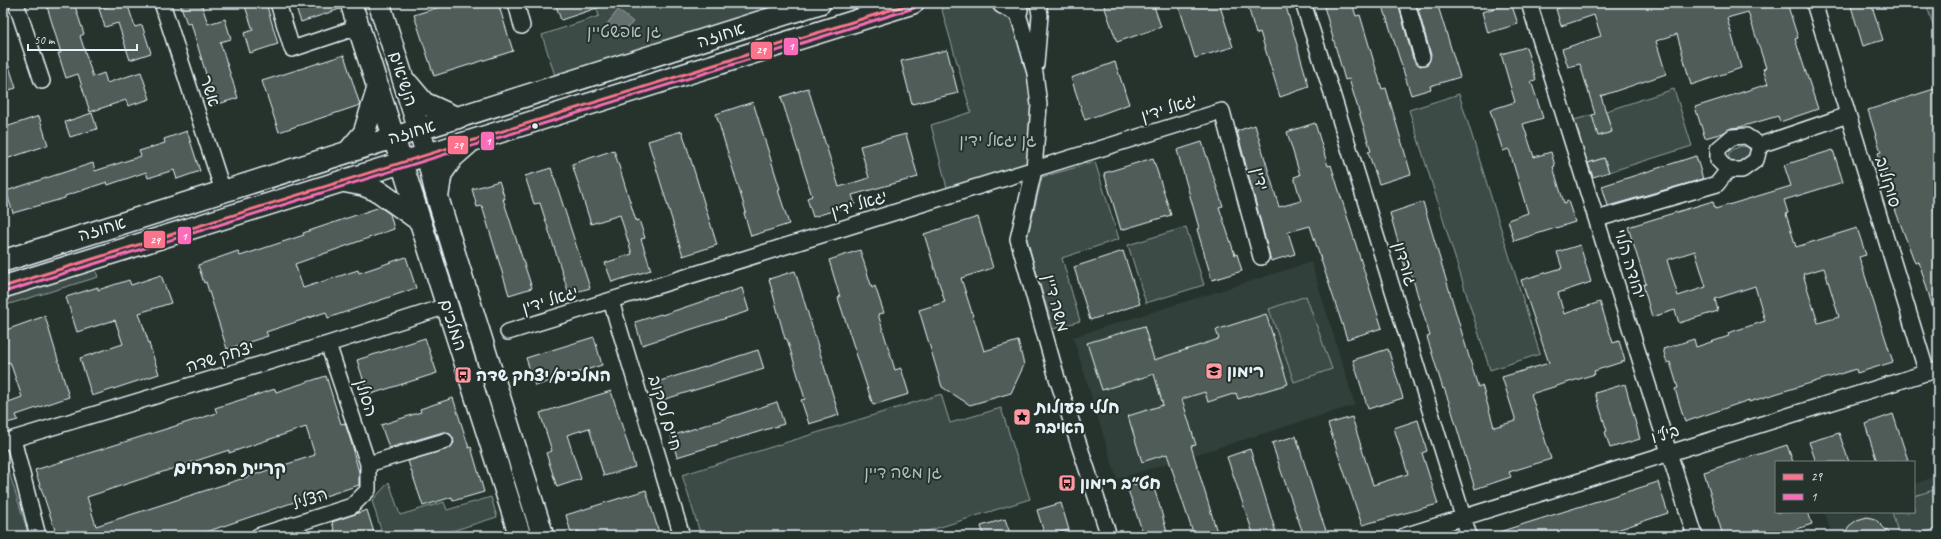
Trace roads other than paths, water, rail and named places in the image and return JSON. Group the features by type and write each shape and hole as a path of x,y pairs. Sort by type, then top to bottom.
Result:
{"main road":[{"name":"הנשיאים","path":"351,3 394,138"},
{"name":"הנשיאים","path":"379,3 427,155"},
{"name":"אחוזה","path":"3,260 820,3"},
{"name":"אחוזה","path":"3,288 913,3"},
{"path":"403,77 424,103 457,118"},
{"path":"348,152 364,133 378,88"},
{"name":"המלכים","path":"394,138 520,536"},
{"path":"437,197 441,174 453,157 471,141"},
{"name":"המלכים","path":"427,155 437,197 543,536"},
{"path":"342,181 363,185 378,191 420,221"}],"street":[{"path":"16,3 42,81"},
{"name":"אשר","path":"162,3 223,191"},
{"path":"278,3 292,49 358,27"},
{"path":"516,3 522,26"},
{"name":"משה דיין","path":"1035,73 1040,15 1038,3"},
{"name":"גורדון","path":"1303,3 1469,536"},
{"path":"1407,3 1422,57"},
{"name":"יהודה הלוי","path":"1529,3 1695,536"},
{"name":"סוקולוב","path":"1814,3 1848,115 1932,371"},
{"name":"משה דיין","path":"1012,5 1035,73 1039,105 1034,170 1018,239 1060,385 1109,536"},
{"name":"יגאל ידין","path":"508,332 1222,112"},
{"name":"ידין","path":"1222,112 1261,256"},
{"path":"1760,145 1848,115"},
{"path":"1746,136 1760,145 1756,160 1742,170 1728,170 1718,160 1718,149 1732,137 1746,136"},
{"path":"1597,219 1717,184 1728,170"},
{"name":"חיים לסקוב","path":"611,300 682,536"},
{"name":"יצחק שדה","path":"8,440 328,344 447,306"},
{"name":"הסולן","path":"328,344 368,464 368,490"},
{"name":"ביל\"ו","path":"1404,536 1932,371"},
{"path":"8,440 38,536"},
{"path":"368,464 445,441"},
{"name":"הצליל","path":"258,536 352,506 368,490"}],"place":[{"name":"רימון","path":"1214,371"},
{"name":"המלכים/יצחק שדה","path":"463,375"},
{"name":"חללי פעולות האיבה","path":"1022,417"},
{"name":"חט״ב רימון","path":"1067,483"}],"district":[{"name":"קריית הפרחים","path":"230,468"}],"park label":[{"name":"גן אפשטיין","path":"624,31"},
{"name":"גן יגאל ידין","path":"998,140"},
{"name":"גן משה דיין","path":"903,472"}]}
